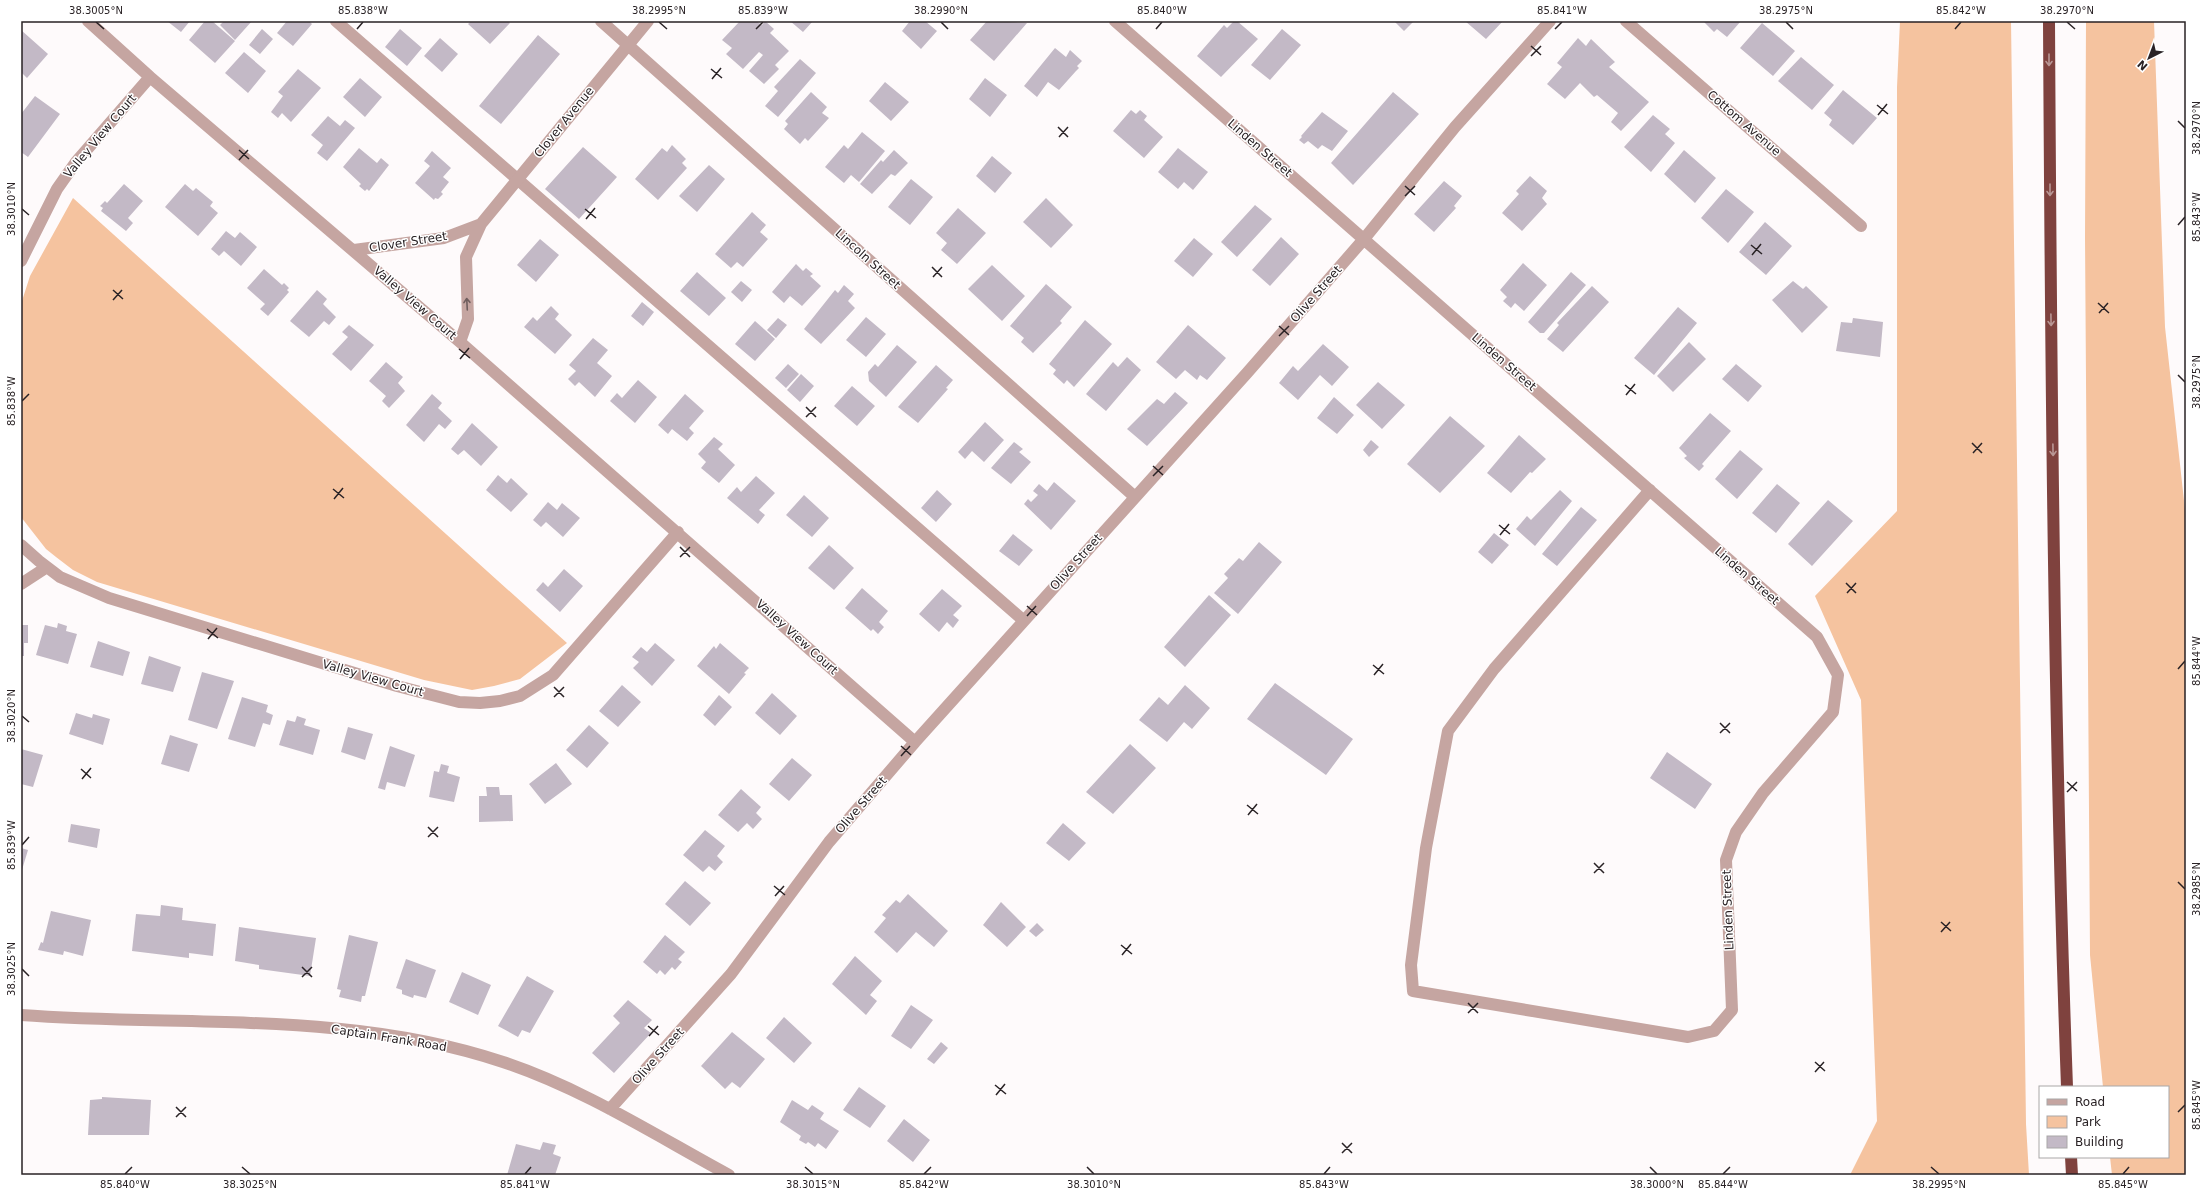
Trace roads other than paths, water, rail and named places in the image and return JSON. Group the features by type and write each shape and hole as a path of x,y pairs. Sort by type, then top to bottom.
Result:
{"highway":[{"path":"2049,21 2050,263 2057,732 2067,1086"},
{"path":"2071,1158 2072,1175"}],"street":[{"name":"Valley View Court","path":"88,21 150,78 354,250 678,532 915,742"},
{"path":"336,21 1024,620"},
{"name":"Lincoln Street","path":"601,21 1135,497"},
{"name":"Clover Avenue","path":"481,224 627,44 648,21"},
{"name":"Linden Street","path":"1115,21 1364,239 1650,490 1817,637 1838,675 1833,712 1763,793 1736,832 1726,860 1732,1010 1714,1031 1688,1037 1413,991 1411,965 1425,855 1448,731 1494,669 1650,490"},
{"name":"Olive Street","path":"610,1110 731,974 829,842 915,742 1364,239 1455,127 1550,21"},
{"name":"Cottom Avenue","path":"1626,21 1862,226"},
{"name":"Valley View Court","path":"21,261 38,225 69,172 150,78"},
{"path":"460,342 468,319 466,257 481,224"},
{"name":"Clover Street","path":"354,250 444,238 481,224"},
{"name":"Valley View Court","path":"21,545 47,567 84,589 109,598 397,686 459,702 480,703 500,701 520,696 553,675 678,532"},
{"path":"21,584 47,567"},
{"name":"Captain Frank Road","path":"21,1014 161,1021 250,1022 337,1028 463,1050 504,1062 542,1077 610,1110 729,1175"}]}
